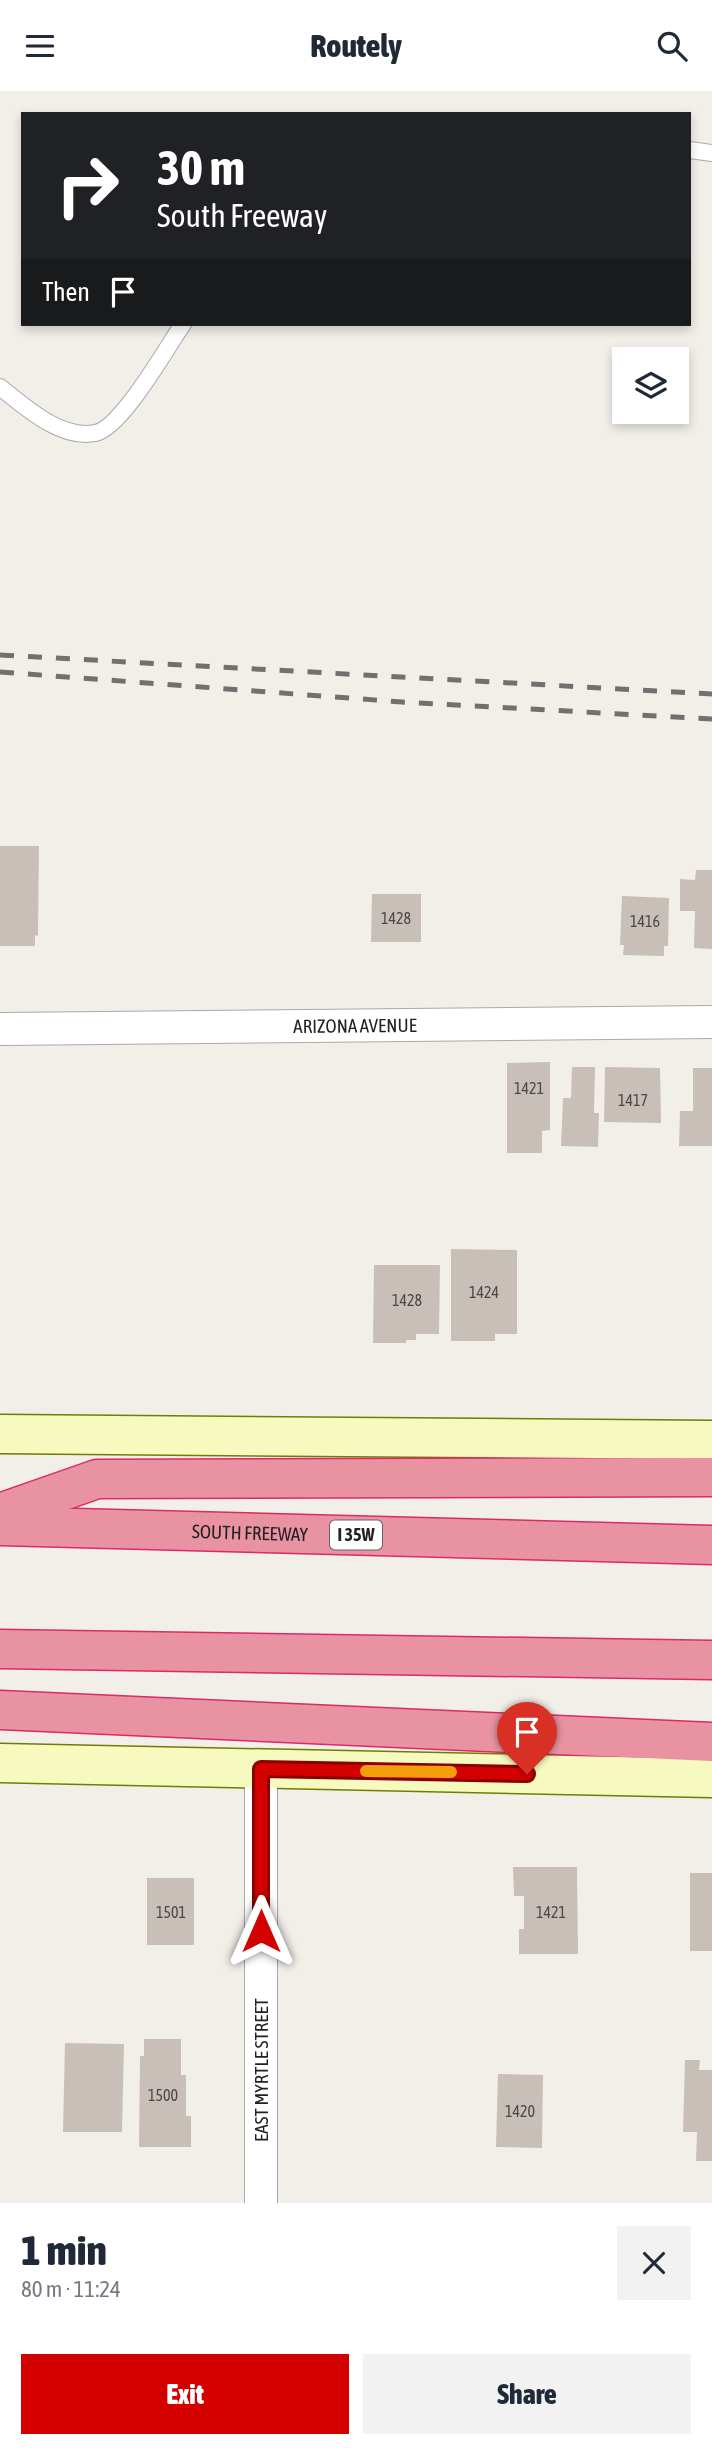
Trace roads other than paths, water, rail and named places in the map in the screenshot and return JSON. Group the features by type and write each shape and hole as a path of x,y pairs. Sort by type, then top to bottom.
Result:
{"highway":[{"path":"0,1513 97,1479 712,1477"},
{"name":"SOUTH FREEWAY","path":"0,1525 712,1545"},
{"path":"0,1649 712,1660"},
{"path":"0,1710 712,1742"}],"main road":[{"path":"0,1434 712,1440"},
{"path":"0,1763 712,1778"}],"street":[{"name":"ARIZONA AVENUE","path":"0,1029 712,1023"},
{"name":"EAST MYRTLE STREET","path":"261,1769 261,2203"}],"lane":[{"path":"691,150 712,153"},
{"path":"0,387 38,417 80,434 98,433 116,420 182,326"}],"railway":[{"path":"0,655 712,694"},
{"path":"0,672 402,702 712,719"}]}
